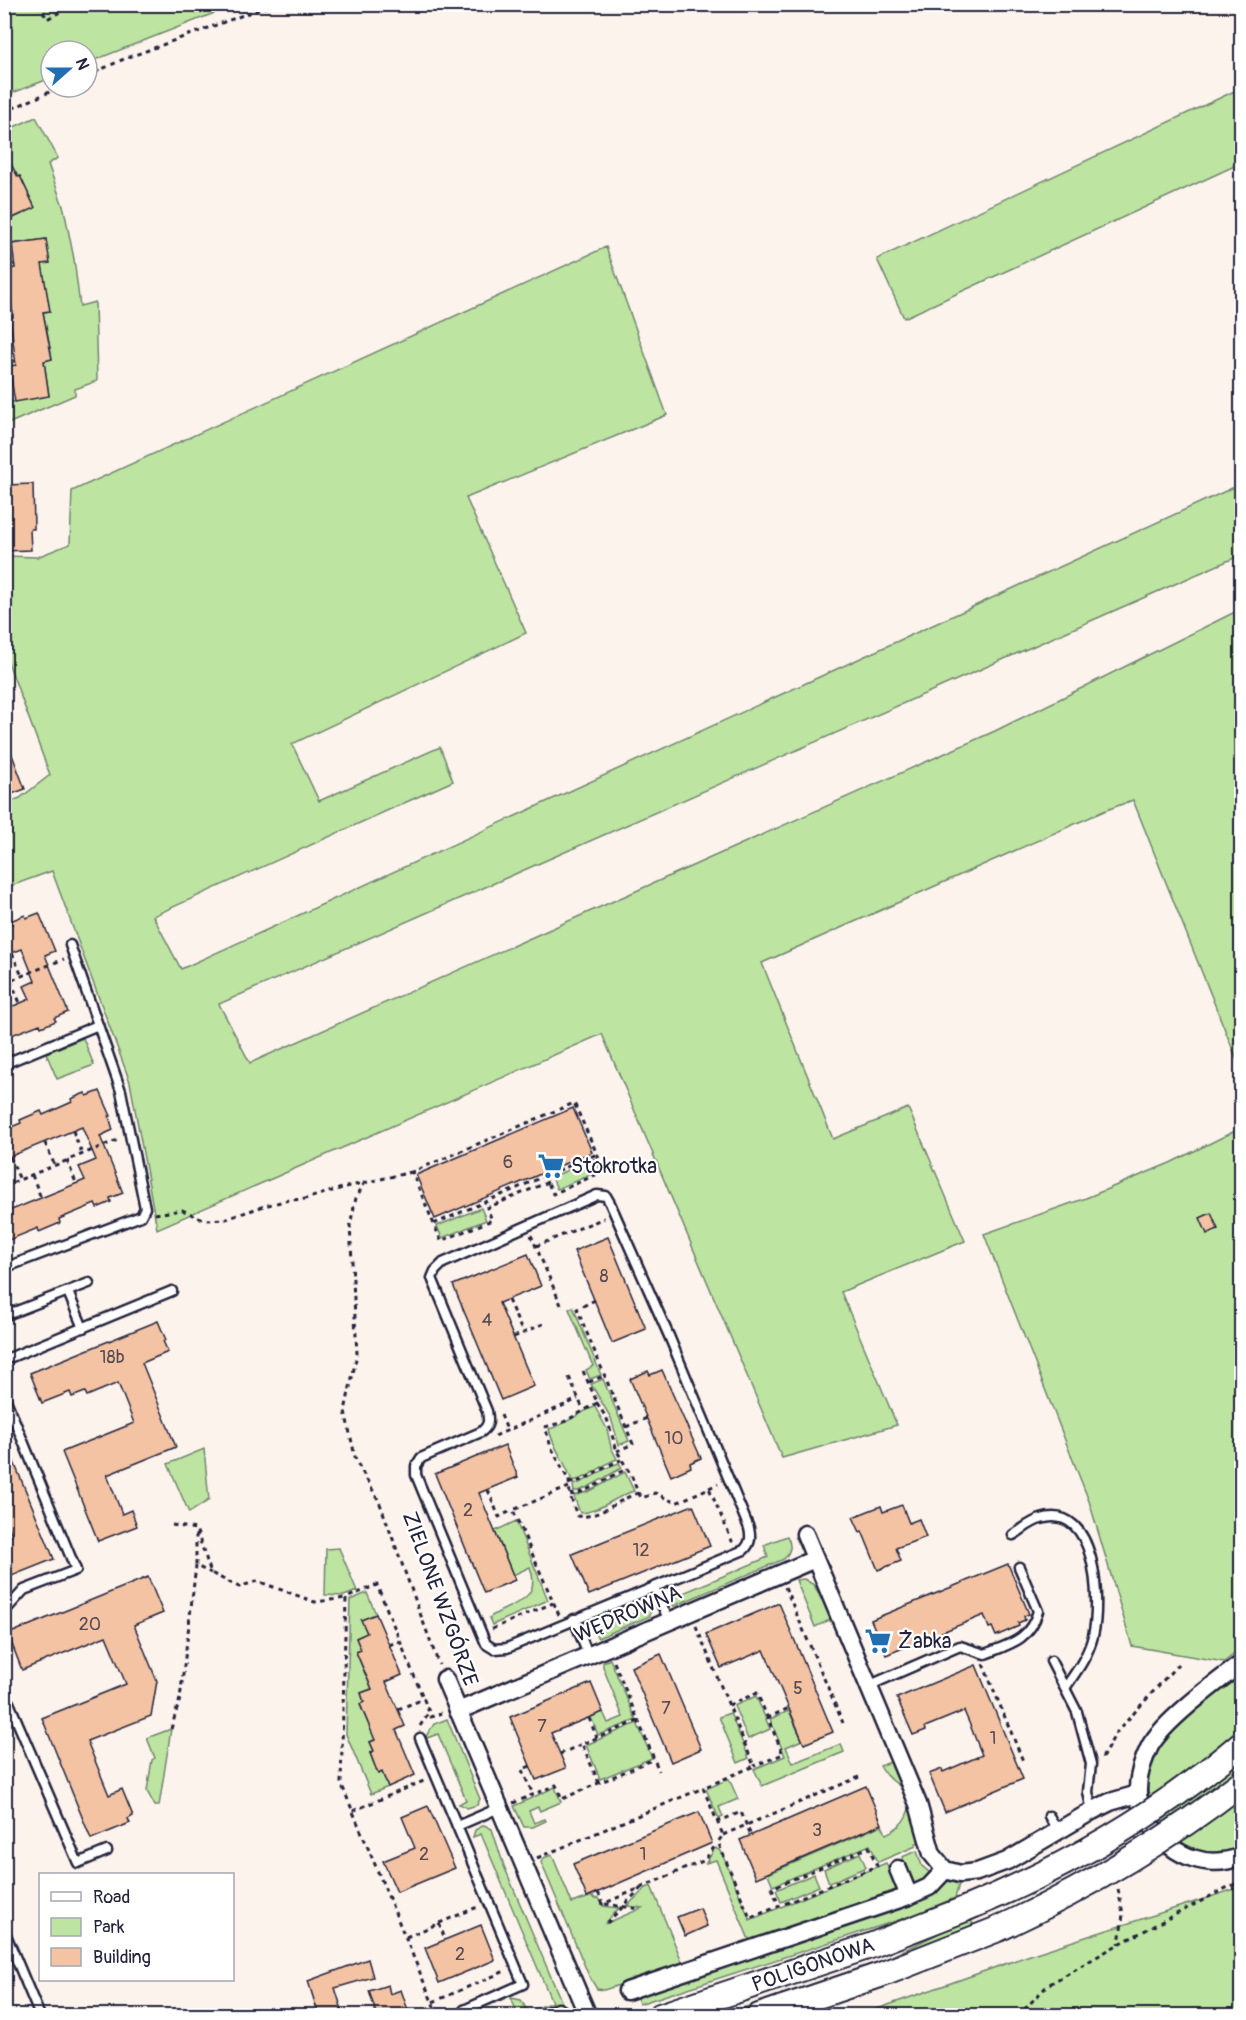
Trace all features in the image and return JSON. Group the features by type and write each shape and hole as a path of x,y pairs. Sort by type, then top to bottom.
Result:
{"main road":[{"name":"POLIGONOWA","path":"660,2016 870,1946 965,1909 1039,1875 1115,1833 1187,1786 1242,1743"},
{"name":"POLIGONOWA","path":"759,2016 883,1974 998,1929 1117,1867 1182,1827 1242,1782"}],"street":[{"path":"804,1534 918,1804 932,1854 945,1870 968,1874 993,1867 1007,1861 1053,1823 1138,1794"},
{"name":"WĘDROWNA","path":"452,1711 815,1559"},
{"path":"1242,1663 1165,1728 1151,1745 1143,1763 1138,1794 1149,1822 1160,1838 1175,1851 1204,1862 1219,1862 1242,1856"},
{"name":"ZIELONE WZGÓRZE","path":"445,1679 452,1711 504,1806 588,2016"},
{"path":"898,1869 909,1896"},
{"path":"627,1991 909,1896 929,1887 945,1870"}],"lane":[{"path":"4,1268 141,1216 145,1208 121,1091 70,945"},
{"path":"4,1064 98,1025"},
{"path":"600,1195 606,1196 610,1203 674,1347 750,1534 748,1546 744,1550 574,1619 507,1648 494,1650 490,1648 486,1644 416,1475 416,1466 421,1458 481,1432 486,1428 489,1420 432,1278 435,1271 443,1263 600,1195"},
{"path":"4,1316 89,1282"},
{"path":"4,1360 172,1291"},
{"path":"68,1292 83,1328"},
{"path":"4,1395 76,1570 24,1590 4,1612"},
{"path":"1013,1535 1040,1519 1054,1517 1072,1523 1082,1533 1092,1561 1097,1586 1094,1634 1087,1657 1065,1688"},
{"path":"868,1686 960,1646 985,1654 1021,1640 1035,1621 1038,1611 1019,1567"},
{"path":"654,1587 669,1621"},
{"path":"574,1619 588,1655"},
{"path":"1051,1662 1077,1712 1091,1764 1088,1792 1092,1810"},
{"path":"4,1691 78,1863 107,1851"},
{"path":"419,1734 523,1984 464,2010"},
{"path":"457,1826 504,1806"},
{"path":"4,1930 40,2016"}],"path":[{"path":"39,4 47,19 75,4"},
{"path":"99,71 273,4"},
{"path":"4,112 39,97"},
{"path":"4,248 12,246"},
{"path":"4,266 15,264"},
{"path":"4,290 10,288"},
{"path":"4,297 11,297"},
{"path":"4,314 14,313"},
{"path":"4,321 10,320"},
{"path":"4,339 13,338"},
{"path":"4,345 14,344"},
{"path":"4,363 16,361"},
{"path":"4,387 12,386"},
{"path":"4,393 13,392"},
{"path":"12,953 22,976"},
{"path":"4,983 74,955"},
{"path":"11,981 21,1003"},
{"path":"141,1216 182,1210 206,1220 226,1219 264,1206 305,1199 365,1182 412,1172 574,1103 604,1171 553,1194 545,1176"},
{"path":"73,1131 82,1154"},
{"path":"4,1186 130,1135"},
{"path":"45,1143 55,1166"},
{"path":"434,1224 597,1154"},
{"path":"10,1157 20,1180"},
{"path":"67,1161 76,1184"},
{"path":"412,1172 441,1241 492,1220 487,1208 548,1182"},
{"path":"32,1175 41,1198"},
{"name":"ZIELONE WZGÓRZE","path":"365,1182 356,1198 350,1225 357,1354 345,1411 356,1461 379,1501 445,1679"},
{"path":"536,1246 606,1217"},
{"path":"532,1235 561,1305"},
{"path":"508,1300 523,1333"},
{"path":"595,1300 577,1309 633,1444 617,1451"},
{"path":"514,1337 543,1324"},
{"path":"583,1371 611,1428 617,1451 642,1498 655,1493 676,1503 720,1484"},
{"path":"588,1383 604,1376"},
{"path":"569,1377 583,1409"},
{"path":"486,1440 578,1399"},
{"path":"597,1403 564,1422 545,1427 551,1447 569,1485 577,1516 595,1515 622,1499 638,1493"},
{"path":"499,1411 507,1430"},
{"path":"626,1427 647,1418"},
{"path":"488,1490 499,1516 581,1481 605,1466 622,1460"},
{"path":"570,1495 588,1490 627,1469"},
{"path":"710,1488 732,1541 722,1546"},
{"path":"513,1510 562,1624"},
{"path":"172,1525 196,1529"},
{"path":"171,1729 180,1699 196,1566 196,1529"},
{"path":"196,1529 212,1573"},
{"path":"196,1566 239,1587 257,1581 315,1602 346,1598 377,1585 431,1717 452,1711"},
{"path":"783,1583 843,1724"},
{"path":"346,1598 341,1784 438,2016"},
{"path":"488,1620 492,1630 553,1603"},
{"path":"694,1621 754,1766"},
{"path":"389,1645 400,1641"},
{"path":"977,1652 1023,1761"},
{"path":"611,1655 659,1771"},
{"path":"537,1857 783,1754 757,1693 729,1705"},
{"path":"398,1709 424,1698"},
{"path":"767,1718 789,1708"},
{"path":"419,1734 429,1712"},
{"path":"589,1718 597,1738"},
{"path":"560,1754 638,1721"},
{"path":"582,1744 599,1783"},
{"path":"504,1806 556,1785 562,1798 654,1759"},
{"path":"530,1766 522,1770 533,1794"},
{"path":"353,1811 427,1780 423,1770"},
{"path":"779,1906 772,1888 869,1847 877,1866 750,1918 718,1842 723,1835 859,1777"},
{"path":"703,1788 723,1835"},
{"path":"717,1822 741,1812 751,1836"},
{"path":"603,1904 705,1860 714,1846"},
{"path":"1018,2016 1048,1985 1119,1944 1230,1886 1242,1882"},
{"path":"607,1923 642,1887"},
{"path":"598,1892 603,1904"},
{"path":"1119,1944 1123,1914 1120,1901"},
{"path":"603,1904 640,1909"},
{"path":"406,1937 475,1908 482,1910"},
{"path":"439,1923 446,1940"},
{"path":"432,2002 507,1970"}],"green space":[{"path":"5,4 235,5 99,58 99,39 39,39 39,83 7,95 4,91"},
{"path":"1241,88 1241,163 904,318 877,259"},
{"path":"36,117 58,158 48,164 64,209 80,306 95,302 97,381 75,389 75,395 5,425 5,403 49,396 44,361 52,359 43,312 50,311 40,264 46,239 12,244 5,225 5,222 35,208 20,176 17,178 7,156 5,157 5,131"},
{"path":"606,247 667,415 466,498 526,633 292,744 319,801 440,747 453,781 153,916 181,969 1241,484 1241,502 1238,498 1241,506 1241,555 219,1004 250,1063 995,731 1241,609 1241,1070 1133,800 762,963 833,1139 908,1108 965,1241 841,1292 897,1425 782,1458 602,1034 157,1229 130,1082 52,871 5,888 5,804 20,798 50,775 5,654 5,556 37,557 70,544 72,491"},
{"path":"83,1038 94,1065 57,1079 46,1053"},
{"path":"1241,1128 1242,1648 1224,1662 1132,1646 1089,1501 984,1234 1086,1198 1170,1163"},
{"path":"596,1158 601,1170 557,1189 552,1177"},
{"path":"481,1208 486,1220 442,1238 437,1226"},
{"path":"573,1307 601,1375 590,1379 586,1370 593,1366 569,1309"},
{"path":"603,1379 629,1441 619,1445 611,1418 591,1384"},
{"path":"595,1407 607,1429 611,1447 617,1459 584,1478 572,1481 553,1443 549,1429"},
{"path":"204,1449 209,1500 189,1513 168,1464"},
{"path":"619,1463 622,1468 593,1485 574,1492 573,1485"},
{"path":"625,1472 634,1491 594,1510 580,1513 574,1496 590,1491"},
{"path":"516,1521 548,1600 492,1625 489,1618 522,1600 532,1588 533,1579 530,1567 513,1575 495,1531"},
{"path":"787,1536 790,1548 784,1559 674,1606 669,1599 768,1557 764,1545"},
{"path":"339,1548 357,1591 344,1596 325,1595 326,1549"},
{"path":"804,1579 814,1585 821,1599 825,1597 834,1618 815,1627 796,1580"},
{"path":"367,1593 376,1614 362,1620 367,1633 356,1638 361,1650 356,1652 365,1674 376,1687 361,1693 364,1702 360,1705 369,1725 379,1738 370,1742 374,1751 370,1753 378,1774 382,1772 388,1787 371,1794 346,1734 350,1600"},
{"path":"642,1603 647,1603 651,1608 650,1616 598,1638 593,1631 592,1627 597,1622 600,1628 644,1610"},
{"path":"610,1659 636,1720 598,1735 591,1717 603,1712 608,1723 623,1717 603,1667 603,1662"},
{"path":"1241,1673 1241,1729 1237,1733 1242,1739 1241,1849 1226,1853 1210,1853 1194,1849 1179,1841 1158,1816 1148,1788 1149,1768 1159,1746 1180,1723"},
{"path":"756,1696 770,1729 748,1739 734,1706"},
{"path":"789,1711 802,1740 786,1747 793,1763 841,1744 844,1752 762,1786 754,1769 785,1756 770,1719"},
{"path":"730,1713 749,1758 738,1763 719,1717"},
{"path":"447,1719 480,1799 477,1805 467,1808 459,1804 466,1800 438,1734 427,1738 426,1736 434,1724"},
{"path":"637,1723 652,1758 600,1779 586,1745"},
{"path":"171,1729 159,1806 155,1806 147,1791 152,1760 155,1758 147,1738"},
{"path":"893,1761 905,1793 880,1766"},
{"path":"729,1779 738,1799 719,1807 723,1817 719,1819 706,1789"},
{"path":"555,1787 561,1802 540,1811 538,1807 529,1811 534,1823 545,1819 546,1821 533,1827 524,1827 514,1806"},
{"path":"909,1804 919,1842 915,1844 916,1846 878,1862 870,1845 773,1886 768,1874 882,1825 886,1834 892,1831 903,1822"},
{"path":"484,1825 492,1829 504,1866 562,2003 528,2015 502,2015 516,2010 511,1998 521,2000 528,2012 552,2002 481,1834 473,1837 475,1830"},
{"path":"715,1848 721,1851 750,1920 886,1863 899,1891 750,1942 716,1860 706,1863"},
{"path":"917,1851 922,1866 929,1872 923,1882 912,1884 902,1857"},
{"path":"860,1853 866,1867 829,1883 824,1869"},
{"path":"552,1855 572,1903 593,1896 595,1899 599,1898 603,1906 619,1908 605,1924 642,1908 627,1906 651,1886 683,1964 604,1990 597,1989 589,1976 541,1862 543,1858"},
{"path":"814,1874 819,1886 781,1902 776,1890"},
{"path":"947,1881 959,1884 955,1898 914,1915 639,2004 636,1994 913,1903 929,1896"},
{"path":"1241,1887 1241,2015 860,2015 1036,1953"},
{"path":"968,1919 976,1926 915,1951 719,2016 884,1960"}],"building":[{"path":"4,151 18,177 20,176 35,208 4,222"},
{"path":"46,239 50,263 42,264 50,311 43,312 52,359 44,361 49,396 15,402 9,366 16,365 7,269 15,268 12,244"},
{"path":"33,484 34,529 30,529 31,550 4,551 5,485"},
{"path":"6,739 25,789 4,797 4,740"},
{"path":"39,913 55,951 45,955 68,1012 54,1018 56,1021 41,1027 40,1024 4,1038 4,1010 30,999 24,986 35,981 22,949 4,956 4,927 12,924 10,921 25,915 26,918"},
{"path":"100,1091 111,1116 109,1116 113,1130 100,1136 123,1193 110,1198 111,1202 97,1208 95,1204 59,1219 60,1223 39,1232 38,1228 4,1242 4,1213 85,1180 79,1167 96,1160 82,1127 4,1159 4,1130 41,1111 43,1115 72,1102 71,1099 85,1093 87,1096"},
{"path":"573,1108 592,1152 435,1219 416,1175"},
{"path":"1211,1213 1218,1229 1207,1234 1200,1218"},
{"path":"608,1237 646,1329 612,1343 574,1251"},
{"path":"528,1254 541,1286 499,1303 534,1386 501,1400 453,1285"},
{"path":"158,1321 168,1352 142,1363 176,1447 107,1475 122,1514 131,1510 137,1526 98,1541 62,1452 134,1423 118,1383 87,1396 85,1392 72,1397 70,1392 42,1403 30,1373"},
{"path":"662,1370 701,1458 690,1463 691,1467 671,1476 630,1379 648,1371 650,1375"},
{"path":"4,1438 54,1559 4,1579 4,1538 12,1535 4,1515"},
{"path":"505,1445 518,1477 479,1493 515,1580 484,1593 435,1474"},
{"path":"693,1505 710,1546 589,1595 572,1554"},
{"path":"902,1505 909,1523 919,1519 926,1537 896,1548 901,1561 878,1570 862,1531 860,1532 853,1517 881,1506 883,1512"},
{"path":"1008,1564 1029,1614 1024,1616 1025,1620 1018,1623 1019,1626 996,1636 992,1627 989,1628 984,1615 886,1655 871,1620"},
{"path":"148,1577 163,1613 134,1625 157,1681 151,1716 87,1741 109,1795 122,1789 133,1816 128,1819 130,1823 91,1839 42,1718 126,1684 106,1636 22,1670 8,1634"},
{"path":"779,1603 833,1732 804,1744 764,1650 721,1668 706,1634"},
{"path":"376,1614 402,1675 386,1682 405,1726 396,1730 415,1775 388,1787 382,1772 378,1774 370,1753 374,1751 370,1742 375,1740 360,1704 364,1702 361,1693 372,1689 356,1652 361,1650 356,1638 367,1633 361,1620"},
{"path":"661,1654 701,1749 671,1762 631,1667"},
{"path":"976,1665 1023,1779 945,1812 929,1774 942,1769 943,1772 982,1755 970,1725 964,1711 925,1727 926,1730 913,1735 897,1698"},
{"path":"591,1683 603,1712 551,1733 566,1768 536,1780 510,1717"},
{"path":"866,1786 882,1824 756,1878 740,1840"},
{"path":"428,1806 455,1868 397,1892 383,1861 415,1848 402,1817"},
{"path":"699,1812 712,1843 587,1897 573,1864"},
{"path":"700,1908 707,1926 685,1936 677,1917"},
{"path":"481,1925 495,1960 439,1983 425,1948"},
{"path":"368,1959 373,1977 335,1988 344,2016 319,2016 308,1981"},
{"path":"388,1985 390,1994 401,1990 410,2016 377,2016 369,1991"}],"place":[{"name":"Stokrotka","path":"551,1166"},
{"name":"Żabka","path":"878,1641"}]}
